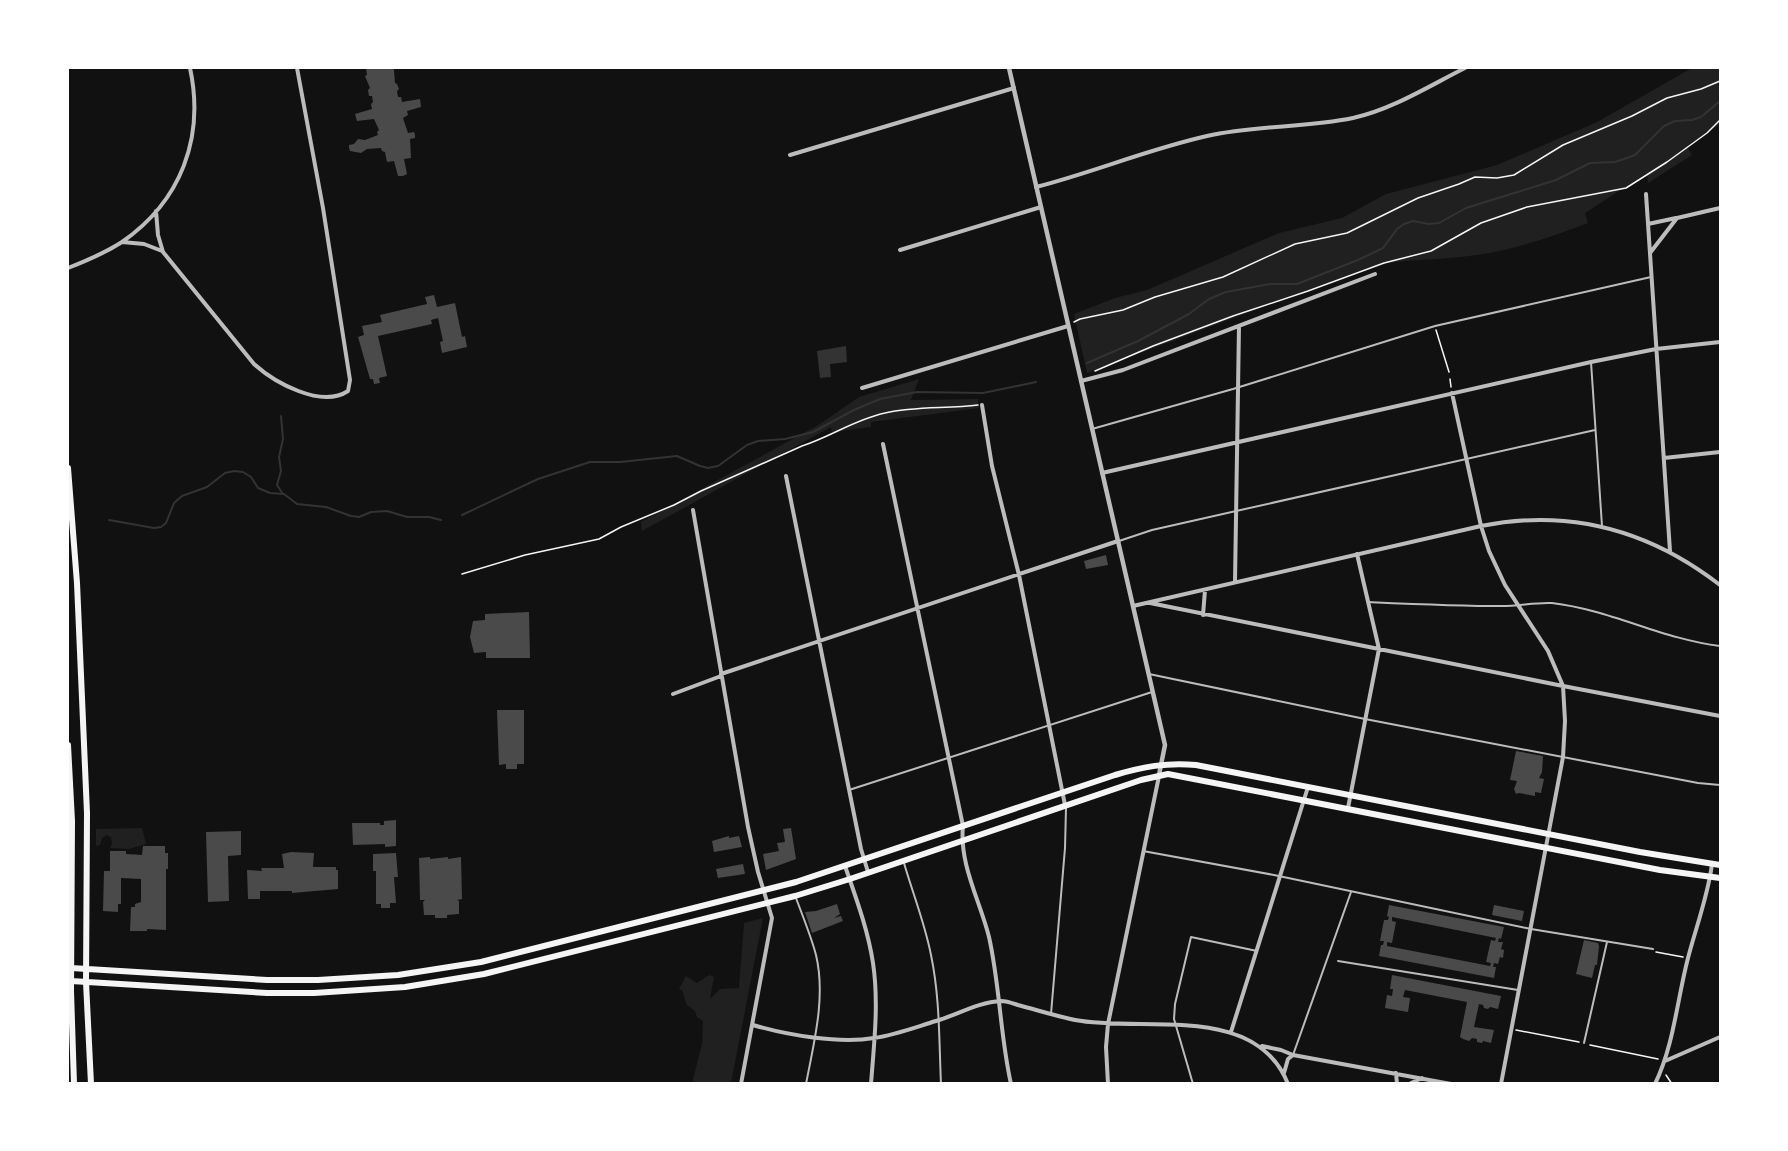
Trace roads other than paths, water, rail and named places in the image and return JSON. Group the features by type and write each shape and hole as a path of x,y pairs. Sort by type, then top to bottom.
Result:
{"main road":[{"path":"68,468 77,583 87,813 86,982 91,1083"},
{"path":"68,745 69,981 74,1083"},
{"path":"69,968 288,980 398,975 482,962 763,891 1135,769 1161,765 1196,765 1720,865"},
{"path":"69,981 291,993 333,993 405,987 503,970 795,896 1065,805 1159,775 1175,774 1660,870 1720,878"}],"street":[{"path":"68,268 122,242 156,211 171,192 181,174 195,125 195,101 190,68"},
{"path":"156,211 158,235 163,252 200,300 262,372 287,387 307,394 334,396 348,391 350,387 348,368 323,208 297,68"},
{"path":"1009,68 1165,745 1108,1024 1106,1047 1108,1083"},
{"path":"1036,187 1084,174 1163,147 1207,136 1250,129 1335,121 1362,115 1397,102 1465,68"},
{"path":"790,155 1014,88"},
{"path":"1646,194 1670,551"},
{"path":"900,250 1041,207"},
{"path":"1648,224 1720,208"},
{"path":"1650,254 1677,218"},
{"path":"122,242 144,244 163,252"},
{"path":"1081,381 1123,370 1374,274"},
{"path":"862,388 1068,326"},
{"path":"1235,582 1239,326"},
{"path":"1102,473 1591,362 1656,349 1720,342"},
{"path":"1452,393 1481,526 1493,561 1518,606 1548,651 1563,686 1565,721 1563,757 1550,834 1500,1083"},
{"path":"982,405 1065,805"},
{"path":"883,444 963,826 963,855 989,939 1011,1083"},
{"path":"1664,458 1720,452"},
{"path":"786,476 849,790 868,872"},
{"path":"693,510 748,827 763,891 772,918 741,1083"},
{"path":"1133,606 1481,526 1539,519 1567,520 1602,526 1635,536 1670,551 1720,585"},
{"path":"673,694 721,675 1118,541"},
{"path":"1348,808 1379,649 1357,554"},
{"path":"1203,615 1205,590"},
{"path":"1148,603 1720,716"},
{"path":"1231,1032 1308,787"},
{"path":"1655,1083 1665,1060 1688,958 1711,877 1712,864"},
{"path":"845,866 865,926 873,964 875,991 871,1083"},
{"path":"753,1025 815,1038 874,1038 998,1001 1005,1001 1051,1014 1108,1024 1214,1028 1231,1032 1261,1046 1293,1055 1451,1083"},
{"path":"1665,1060 1720,1037"},
{"path":"1261,1046 1276,1061 1288,1083"},
{"path":"1283,1073 1288,1059 1293,1055"},
{"path":"1395,1073 1397,1083"},
{"path":"1409,1083 1423,1078"}],"lane":[{"path":"1092,429 1435,326 1651,277"},
{"path":"1591,362 1602,526"},
{"path":"1118,541 1152,530 1596,430"},
{"path":"1368,602 1446,606 1518,606 1550,603 1598,611 1661,633 1720,646"},
{"path":"1149,674 1365,719 1698,783 1720,785"},
{"path":"849,790 1153,692"},
{"path":"1051,1014 1065,848 1065,805"},
{"path":"1143,851 1531,929 1653,949"},
{"path":"903,860 931,953 939,1020 942,1083"},
{"path":"1293,1055 1351,891"},
{"path":"795,896 813,944 819,975 815,1038 806,1083"},
{"path":"1193,1083 1175,1025 1175,1004 1191,937 1257,951"},
{"path":"1584,1043 1607,942"},
{"path":"1338,961 1519,990"}],"waterway":[{"path":"1087,363 1138,341 1189,314 1209,299 1226,292 1270,284 1297,284 1358,260 1383,248 1397,229 1404,224 1413,221 1439,223 1466,208 1556,180 1590,163 1615,162 1635,155 1664,126 1675,121 1701,117 1720,101"},
{"path":"462,515 538,479 590,462 620,462 677,456 708,468 718,466 747,445 813,432 880,399 917,392 983,393 1036,382"},
{"path":"281,416 283,439 279,457 281,471 277,485 283,494"},
{"path":"109,520 154,528 161,527 166,523 174,503 182,496 207,487 225,473 234,471 243,472 251,477 258,488 270,493 284,494 297,504 326,507 359,517 371,512 387,511 407,517 429,517 441,520"}]}
